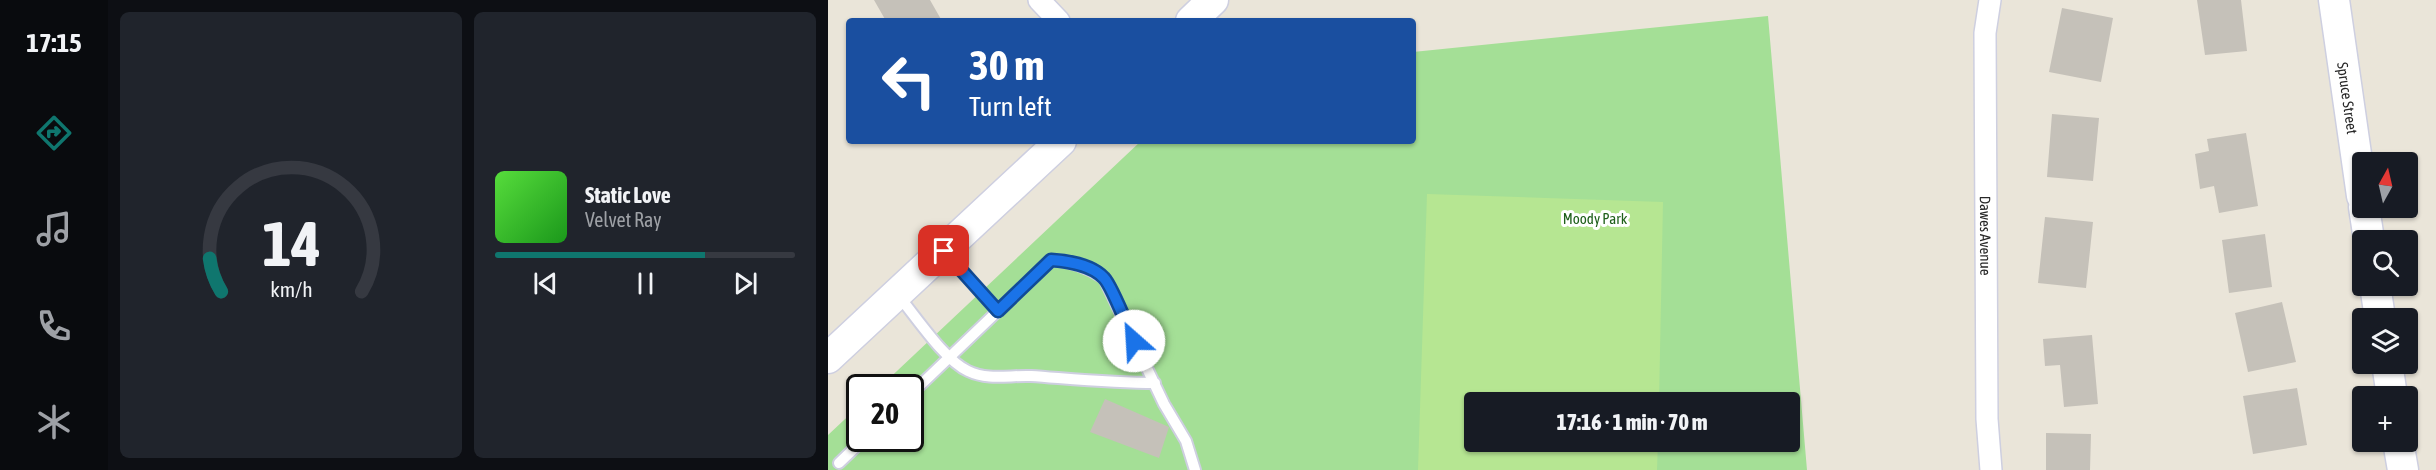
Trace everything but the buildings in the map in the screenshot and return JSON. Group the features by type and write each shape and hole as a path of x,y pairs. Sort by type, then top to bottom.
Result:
{"main road":[{"path":"1194,18 1213,0"},
{"name":"Spruce Street","path":"2334,0 2356,152"},
{"path":"828,358 1058,144"},
{"path":"2400,452 2403,470"}],"street":[{"path":"1039,0 1056,18"},
{"name":"Dawes Avenue","path":"1990,0 1985,45 1987,419 1991,470"}],"lane":[{"path":"944,251 998,311"},
{"path":"924,382 1051,260 1067,261 1092,270 1104,278 1186,441 1196,470"},
{"path":"897,294 950,357 967,371 987,378 1029,376 1098,383 1155,383"},
{"path":"839,463 851,452"}],"green space":[{"name":"Moody Park","path":"1768,16 1807,470 828,470 828,435 846,418 846,452 924,452 924,374 894,374 1138,144 1416,144 1416,52"},
{"path":"1427,194 1663,202 1659,392 1464,392 1464,452 1658,452 1657,470 1418,470"}],"route":[{"path":"944,251 998,311 1051,260 1067,261 1092,270 1104,278 1134,341"}]}
